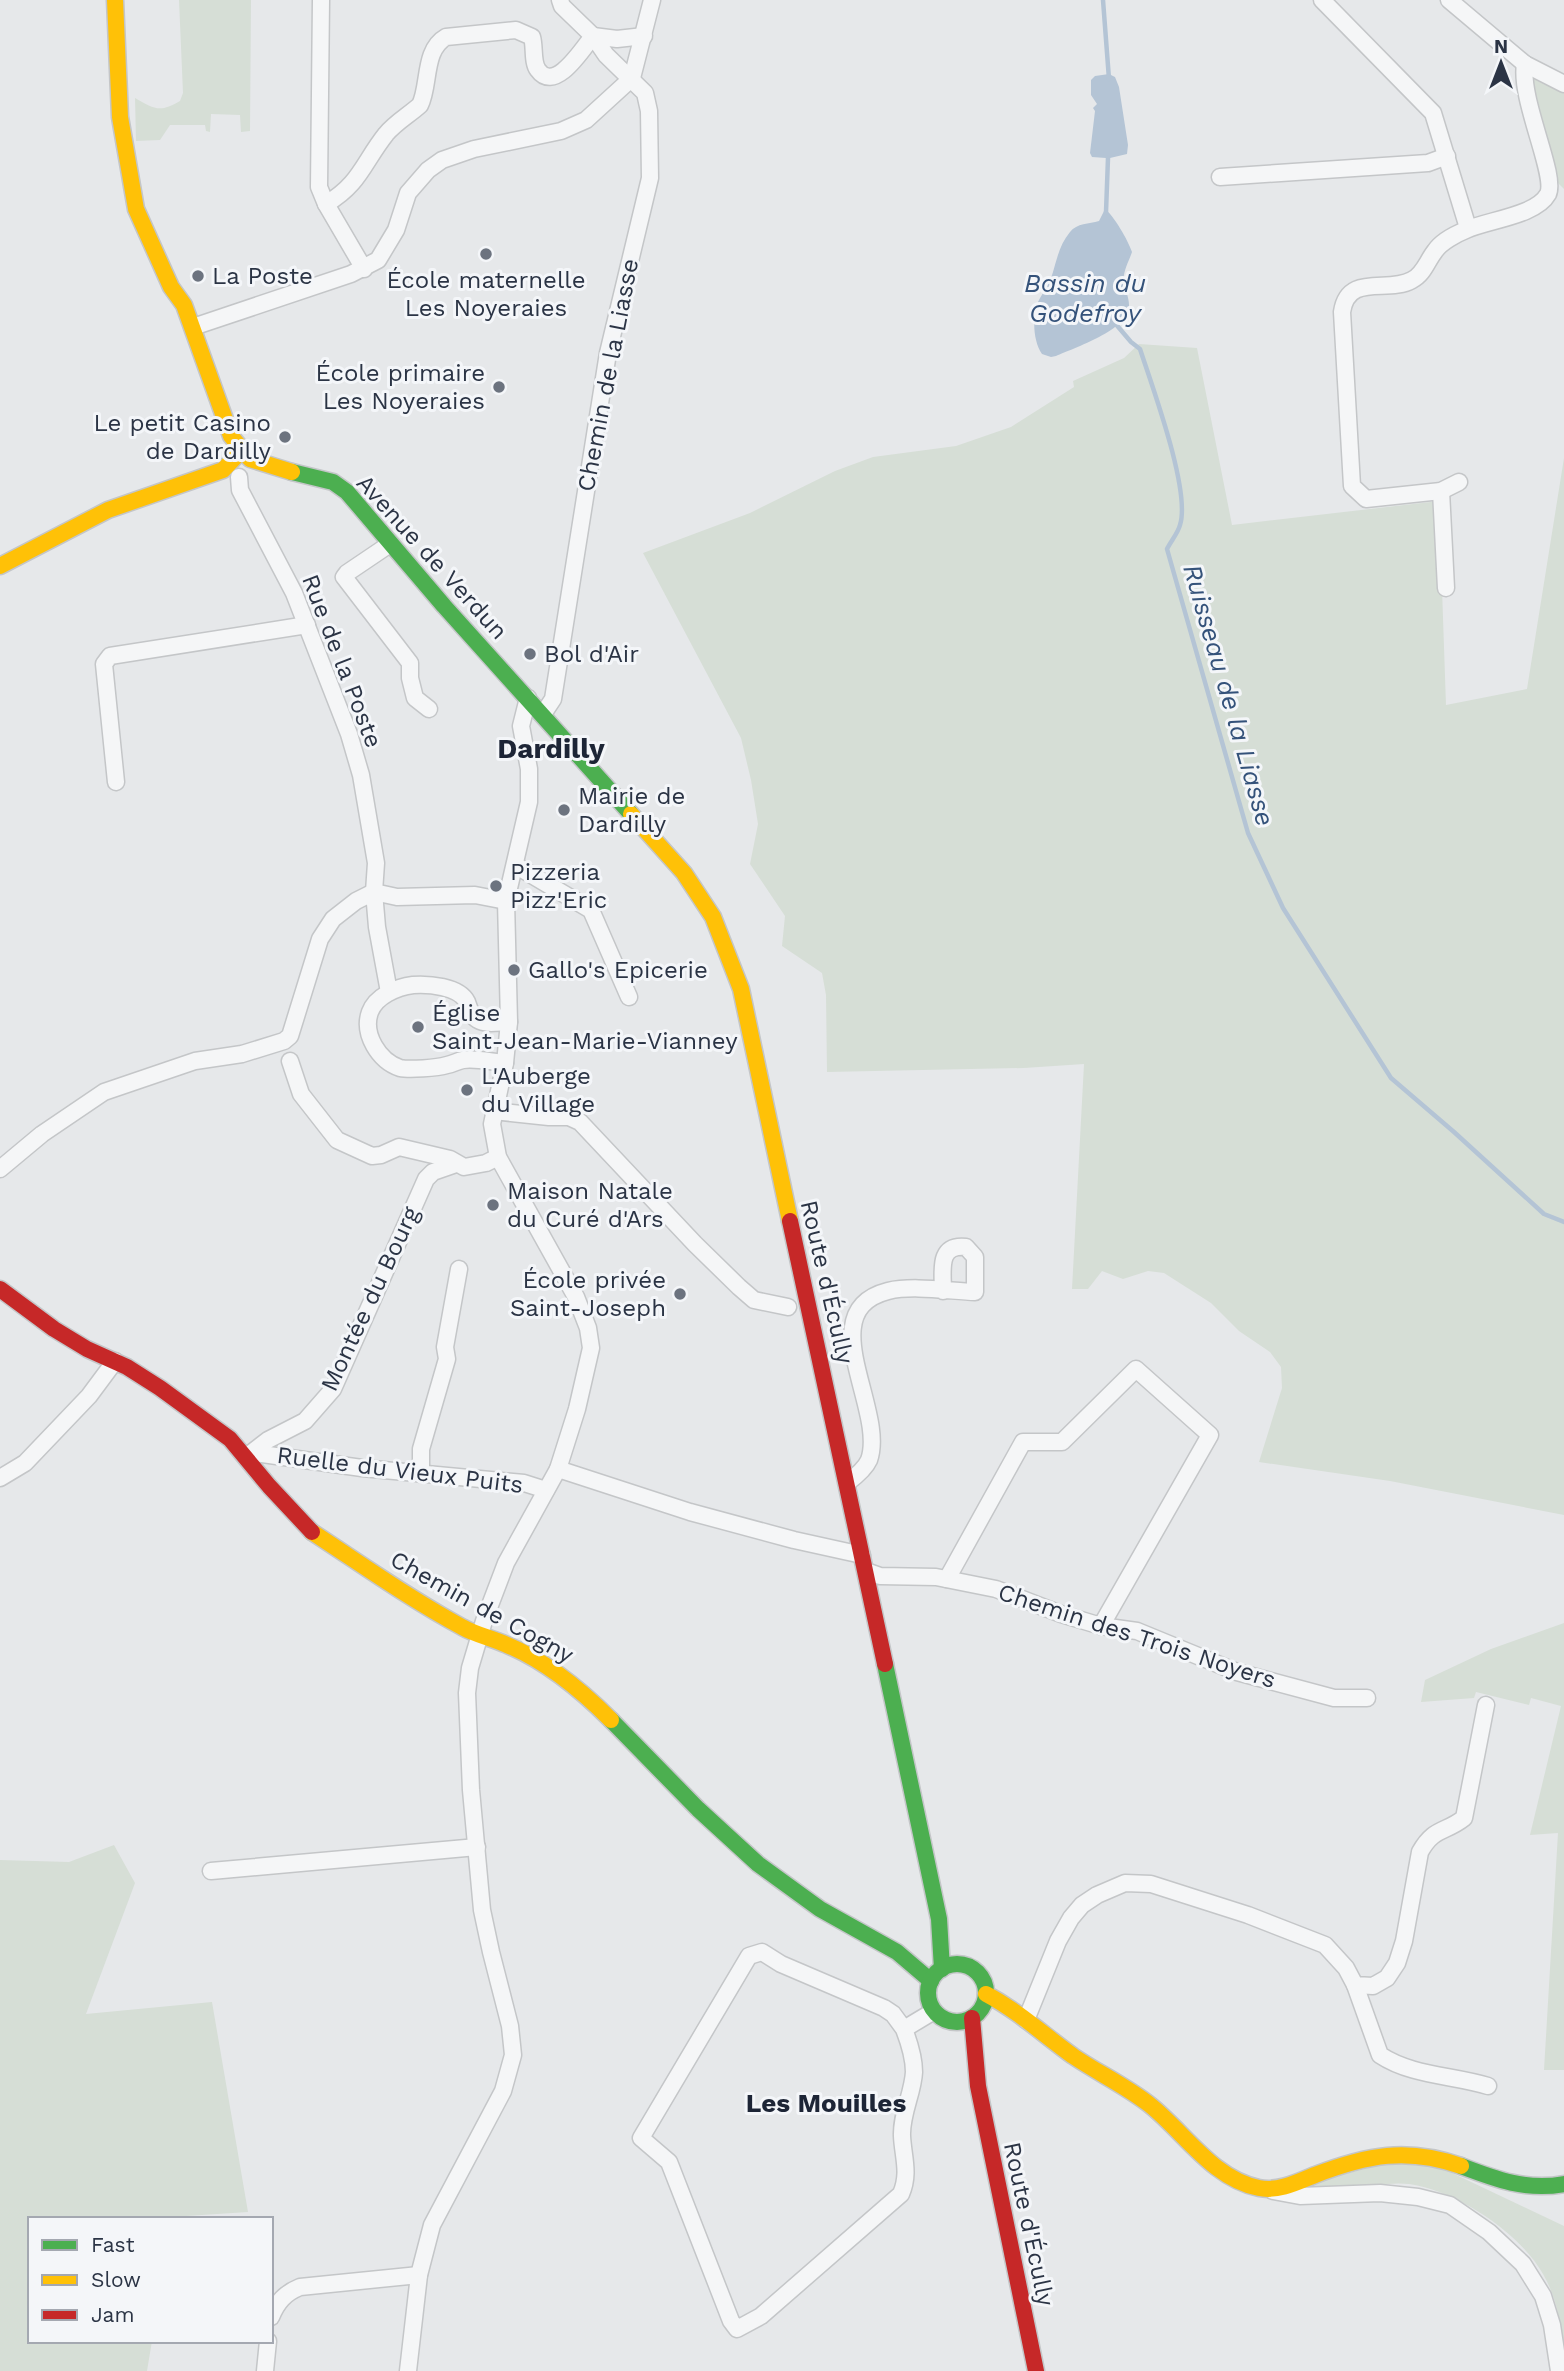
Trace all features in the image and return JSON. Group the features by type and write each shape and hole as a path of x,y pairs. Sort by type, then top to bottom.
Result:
{"street":[{"path":"116,0 120,117 136,209 171,287 184,305 231,436 246,455"},
{"path":"321,0 319,187 364,269"},
{"name":"Chemin de la Liasse","path":"543,714 553,699 613,325 650,178 649,104 645,93 606,55 593,36 562,6 560,0"},
{"path":"193,327 364,269 379,260 390,243 408,193 417,181 442,160 474,149 533,138 586,120 632,78 652,0"},
{"path":"1322,0 1433,113 1468,228"},
{"path":"1449,0 1525,64 1564,84"},
{"path":"326,204 352,185 386,134 420,105 428,65 440,40 446,37 516,30 531,37 539,72 545,76 555,76 566,69 593,36 617,39 644,36"},
{"path":"1460,482 1441,491 1366,499 1352,486 1343,301 1349,294 1362,288 1413,280 1424,270 1436,249 1468,228 1528,210 1542,201 1549,190 1549,175 1530,115 1523,74 1525,64"},
{"path":"1220,177 1428,163 1447,156"},
{"path":"158,491 239,477 246,455"},
{"path":"0,566 107,510 223,470 246,455"},
{"name":"Avenue de Verdun","path":"246,455 333,482 347,492 444,606 543,714"},
{"name":"Rue de la Poste","path":"239,477 240,490 288,580 307,625 349,734 361,775 376,863 374,892 389,992"},
{"path":"1441,491 1446,588"},
{"path":"387,546 344,577 410,663 410,678 415,698 429,709"},
{"path":"116,782 104,664 110,656 307,625"},
{"path":"408,2371 419,2275 432,2225 503,2091 513,2055 510,2026 482,1910 471,1790 467,1693 470,1668 506,1563 558,1469 591,1348 588,1328 576,1297 498,1157 492,1124 505,1063 509,1022 506,901 529,794 529,769 521,726 528,698"},
{"name":"Route d'Écully","path":"543,714 684,873 713,917 723,927 733,947 939,1919 960,1965"},
{"path":"515,865 591,910 629,997"},
{"path":"0,1169 42,1134 104,1092 195,1061 242,1054 284,1041 290,1036 320,939 333,919 356,901 374,892 397,897 475,895 506,901"},
{"path":"505,1063 464,1060 446,1066 401,1068 388,1063 374,1045 368,1025 369,1014 373,1006 389,992 414,985 444,988 462,996 479,1021 509,1022"},
{"path":"290,1061 301,1094 337,1140 372,1156 399,1147 450,1159 464,1167 477,1166 498,1157"},
{"path":"493,1111 575,1118 718,1267 754,1300 788,1307"},
{"name":"Montée du Bourg","path":"250,1455 268,1440 305,1421 333,1388 426,1179 433,1171 456,1164"},
{"path":"421,1474 421,1449 447,1359 445,1347 459,1269"},
{"name":"Chemin de Cogny","path":"0,1289 54,1329 160,1388 230,1439 250,1455 268,1486 308,1530 426,1607 481,1637 505,1644 534,1658 554,1671 603,1712 698,1809 758,1864 820,1909 936,1975"},
{"path":"847,1483 868,1463 872,1448 871,1424 854,1350 852,1327 857,1311 863,1304 891,1291 943,1291"},
{"path":"0,1478 25,1463 89,1396 115,1361"},
{"path":"947,1579 1023,1442 1062,1442 1136,1369 1210,1435 1101,1626"},
{"name":"Ruelle du Vieux Puits","path":"250,1455 524,1483 546,1489"},
{"name":"Chemin des Trois Noyers","path":"558,1469 690,1512 794,1540 864,1563 880,1576 926,1576 996,1588 1061,1614 1101,1626 1138,1631 1237,1672 1334,1698 1367,1698"},
{"path":"1354,1985 1373,1986 1387,1978 1397,1962 1404,1941 1420,1852 1427,1840 1437,1831 1455,1825 1464,1818 1486,1705"},
{"path":"211,1871 477,1847"},
{"path":"1024,2018 1058,1941 1082,1905 1125,1883 1151,1884 1248,1915 1325,1945 1346,1968 1380,2055 1416,2070 1463,2078 1488,2087"},
{"name":"Route d'Écully","path":"936,1975 939,1919"},
{"path":"732,2345 737,2329 761,2316 901,2194 906,2182 907,2166 902,2134 914,2072 904,2029 893,2014 781,1964 762,1952 750,1956 641,2138 669,2162 730,2321 737,2329"},
{"path":"986,1994 976,2015 966,2021 951,2022 933,2011 928,1993 936,1975 960,1965 972,1969 981,1977 986,1994 1142,2099 1222,2170 1254,2187 1300,2196 1380,2193 1418,2197 1450,2205 1489,2232 1523,2264 1543,2296 1552,2325 1559,2371"},
{"path":"904,2029 933,2011"},
{"path":"976,2015 1024,2018"},
{"name":"Route d'Écully","path":"976,2015 978,2086"},
{"name":"Route d'Écully","path":"951,2022 961,2039 978,2086 1036,2371"},
{"path":"1271,2190 1343,2164 1393,2154 1439,2159 1523,2187 1545,2189 1564,2185"},
{"path":"273,2313 280,2299 300,2287 419,2275"},
{"path":"265,2371 268,2343"}],"shaded area":[{"path":"179,0 251,0 250,131 241,132 240,115 211,114 210,132 206,131 205,125 170,125 160,140 136,141 135,98 152,107 162,108 180,101 183,93"},
{"path":"1528,73 1564,88 1564,189 1556,181"},
{"path":"1139,344 1197,348 1232,525 1439,501 1446,705 1527,689 1564,458 1564,1515 1390,1481 1259,1462 1282,1388 1281,1367 1270,1352 1239,1331 1211,1303 1164,1273 1148,1271 1123,1279 1102,1271 1088,1289 1072,1289 1084,1064 1024,1068 827,1072 826,995 822,973 782,946 785,916 750,864 758,824 741,738 643,553 750,513 835,471 873,457 956,446 1011,427 1074,387 1073,381 1124,358"},
{"path":"1564,1623 1564,2070 1544,2070 1558,1833 1530,1835 1561,1706 1531,1698 1529,1705 1476,1692 1474,1698 1421,1702 1425,1680 1491,1649"},
{"path":"114,1845 135,1883 86,2014 212,2002 248,2212 171,2217 28,2217 28,2343 152,2343 147,2371 0,2371 0,1860 69,1862"},
{"path":"1400,2160 1448,2171 1564,2226 1564,2346 1551,2291 1533,2259 1503,2229 1466,2204 1447,2195 1409,2184 1303,2190 1302,2185"}],"water":[{"path":"1109,74 1115,77 1119,87 1128,145 1127,154 1106,161 1106,158 1092,157 1090,153 1095,111 1093,108 1097,104 1091,95 1091,80 1095,76"},
{"name":"Bassin du Godefroy","path":"1105,209 1132,252 1124,279 1129,302 1127,314 1112,330 1088,343 1056,356 1042,354 1035,336 1035,315 1038,302 1052,276 1061,246 1073,229 1099,221"}],"waterway":[{"name":"Ruisseau de la Liasse","path":"1103,0 1109,79"},
{"name":"Ruisseau de la Liasse","path":"1106,212 1108,158"},
{"name":"Ruisseau de la Liasse","path":"1114,322 1140,349 1169,438 1182,509 1179,528 1167,549 1248,833 1283,908 1391,1078 1544,1214 1564,1222"}],"traffic: fast":[{"path":"292,472 333,482 347,492 444,606 631,814"},
{"path":"885,1664 939,1919 942,1969"},
{"path":"611,1720 698,1809 758,1864 820,1909 897,1952 931,1981"},
{"path":"957,1964 968,1966 981,1977 986,1993 984,2004 973,2017 957,2022 946,2020 933,2009 928,1993 930,1982 941,1969 957,1964"},
{"path":"1461,2166 1524,2185 1564,2184"}],"traffic: slow":[{"path":"115,0 120,117 136,209 171,287 184,305 231,436 250,459 292,472"},
{"path":"0,566 108,510 223,470 242,450"},
{"path":"631,814 684,873 713,917 741,989 790,1221"},
{"path":"312,1532 467,1630 535,1659 575,1687 611,1720"},
{"path":"986,1994 1073,2056 1141,2098 1213,2165 1243,2183 1266,2189 1281,2187 1352,2162 1387,2156 1423,2157 1461,2166"}],"traffic: jam":[{"path":"790,1221 885,1664"},
{"path":"0,1289 54,1329 87,1349 127,1367 160,1388 230,1439 312,1532"},
{"path":"972,2018 978,2086 1036,2371"}],"place":[{"name":"École maternelle Les Noyeraies","path":"486,254"},
{"name":"La Poste","path":"198,276"},
{"name":"École primaire Les Noyeraies","path":"499,387"},
{"name":"Le petit Casino de Dardilly","path":"285,437"},
{"name":"Bol d'Air","path":"530,654"},
{"name":"Mairie de Dardilly","path":"564,810"},
{"name":"Pizzeria Pizz'Eric","path":"496,886"},
{"name":"Gallo's Epicerie","path":"514,970"},
{"name":"Église Saint-Jean-Marie-Vianney","path":"418,1027"},
{"name":"L'Auberge du Village","path":"467,1090"},
{"name":"Maison Natale du Curé d'Ars","path":"493,1205"},
{"name":"École privée Saint-Joseph","path":"680,1294"}],"district":[{"name":"Dardilly","path":"551,748"},
{"name":"Les Mouilles","path":"826,2103"}]}
